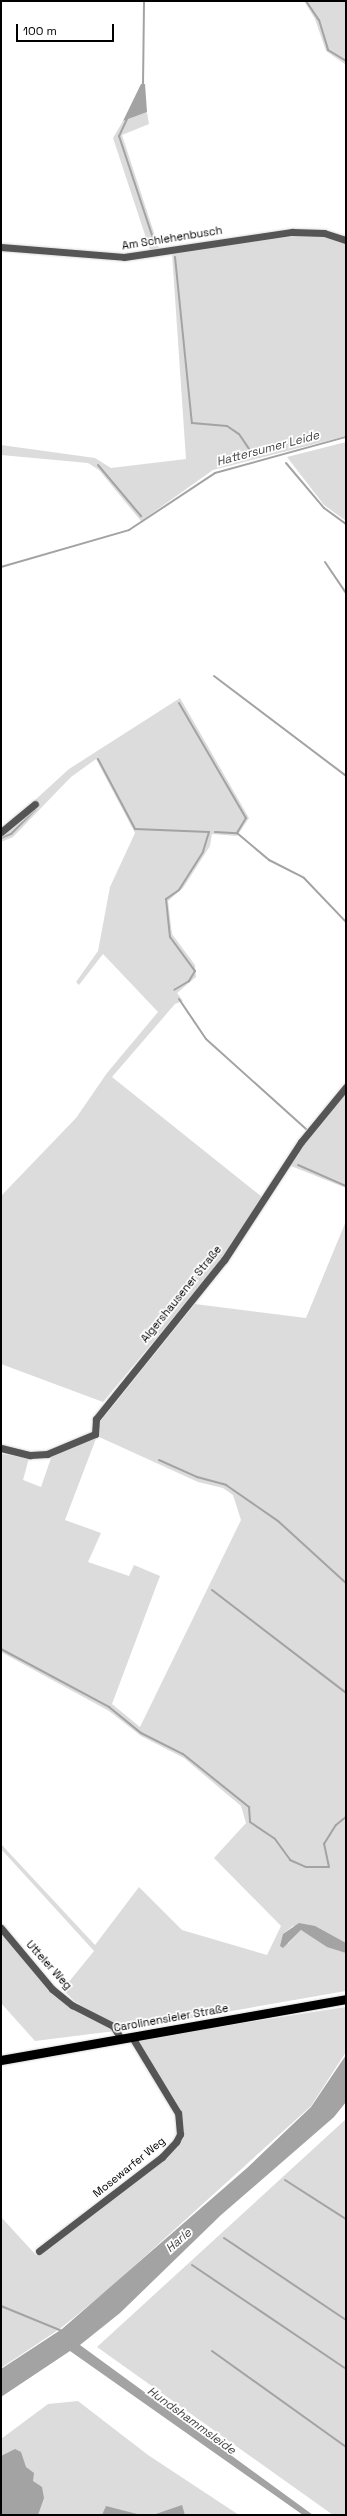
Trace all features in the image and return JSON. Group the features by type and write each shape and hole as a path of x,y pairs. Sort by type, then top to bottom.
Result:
{"main road":[{"name":"Carolinensieler Straße","path":"1,2060 346,1999"}],"street":[{"name":"Am Schlehenbusch","path":"1,247 124,257 292,232 324,233 346,240"},
{"path":"1,832 36,804"},
{"name":"Algershausener Straße","path":"1,1448 30,1455 47,1454 95,1434 96,1419 224,1260 301,1142 346,1087"},
{"name":"Utteler Weg","path":"1,1928 52,1989 72,2005 113,2026 121,2039"},
{"name":"Mosewarfer Weg","path":"39,2251 162,2157 176,2142 180,2134 178,2113 132,2037"}],"shaded area":[{"path":"304,1 346,1 346,65 326,51 315,19"},
{"path":"147,112 149,124 122,135 159,248 150,250 113,138 123,121"},
{"path":"293,236 324,237 346,243 346,436 213,470 141,521 99,470 88,463 1,455 1,445 95,458 111,468 186,459 172,253"},
{"path":"346,442 346,521 324,505 287,457"},
{"path":"180,698 249,818 237,836 212,834 210,846 183,888 168,901 172,934 195,965 196,977 177,993 183,1001 175,1004 112,1077 262,1197 222,1259 103,1402 1,1364 1,1196 76,1118 107,1073 158,1012 103,954 79,985 76,982 98,951 110,887 135,833 96,759 71,777 13,837 1,842 1,835 39,805 35,800 69,769"},
{"path":"346,1090 346,1188 286,1164"},
{"path":"346,1221 346,1943 293,1926 283,1934 288,1944 301,1930 346,1953 346,1991 123,2030 74,2001 63,1989 94,1951 1,1849 1,1844 95,1945 139,1887 182,1930 267,1955 281,1926 214,1858 246,1823 241,1806 184,1758 141,1736 109,1711 1,1652 1,1454 29,1458 23,1480 41,1487 52,1455 97,1436 100,1422 195,1304 306,1318","holes":["97,1436 198,1482 223,1488 233,1495 241,1520 140,1727 112,1704 160,1576 134,1565 129,1576 88,1562 101,1533 65,1520"]},
{"path":"1,1933 51,1991 115,2031 35,2041 1,2003"},
{"path":"346,2007 346,2052 311,2106 110,2288 61,2328 1,2368 1,2217 36,2255 161,2160 182,2135 180,2112 134,2040"},
{"path":"346,2119 346,2515 333,2515 97,2347"},
{"path":"78,2401 148,2455 239,2515 1,2515 1,2439 48,2404"}],"water":[{"path":"141,84 145,84 147,112 123,121"},
{"path":"299,1923 315,1926 346,1943 346,1953 327,1947 301,1930 283,1948 280,1946 283,1934"},
{"name":"Harle","path":"346,2055 346,2102 334,2117 221,2215 120,2313 80,2345 313,2515 303,2515 70,2351 1,2397 1,2369 62,2329 247,2168 311,2107"},
{"path":"15,2449 21,2452 26,2467 34,2473 33,2481 42,2487 44,2498 38,2515 1,2515 1,2456"},
{"path":"182,2505 185,2515 153,2515"},
{"path":"106,2506 141,2515 102,2515"}],"waterway":[{"path":"143,86 144,1"},
{"path":"306,1 319,20 328,50 346,61"},
{"path":"127,119 119,136 155,244"},
{"path":"175,257 192,423 227,426 239,434 252,453"},
{"name":"Hattersumer Leide","path":"1,567 129,530 215,473 346,437"},
{"path":"286,463 324,508 346,524"},
{"path":"98,465 141,516"},
{"path":"325,562 346,593"},
{"path":"214,676 346,776"},
{"path":"179,703 246,818 237,833"},
{"path":"98,759 135,829 209,832 203,852 179,890 166,899 170,937 195,971 189,981 174,990"},
{"path":"1,838 11,834 36,809"},
{"path":"215,832 237,833 269,860 304,878 346,922"},
{"path":"179,999 206,1039 306,1129"},
{"path":"298,1165 346,1186"},
{"path":"159,1460 197,1477 226,1485 278,1521 346,1583"},
{"path":"212,1590 346,1693"},
{"path":"1,1649 109,1707 141,1733 183,1754 249,1807 250,1822 275,1839 290,1860 306,1867 329,1867 324,1844 336,1825 346,1817"},
{"path":"285,2180 346,2219"},
{"path":"224,2238 346,2320"},
{"path":"192,2265 346,2369"},
{"path":"1,2306 62,2331"},
{"path":"212,2351 346,2447"}],"water label":[{"name":"Hundshammsleide","path":"191,2421"}]}
